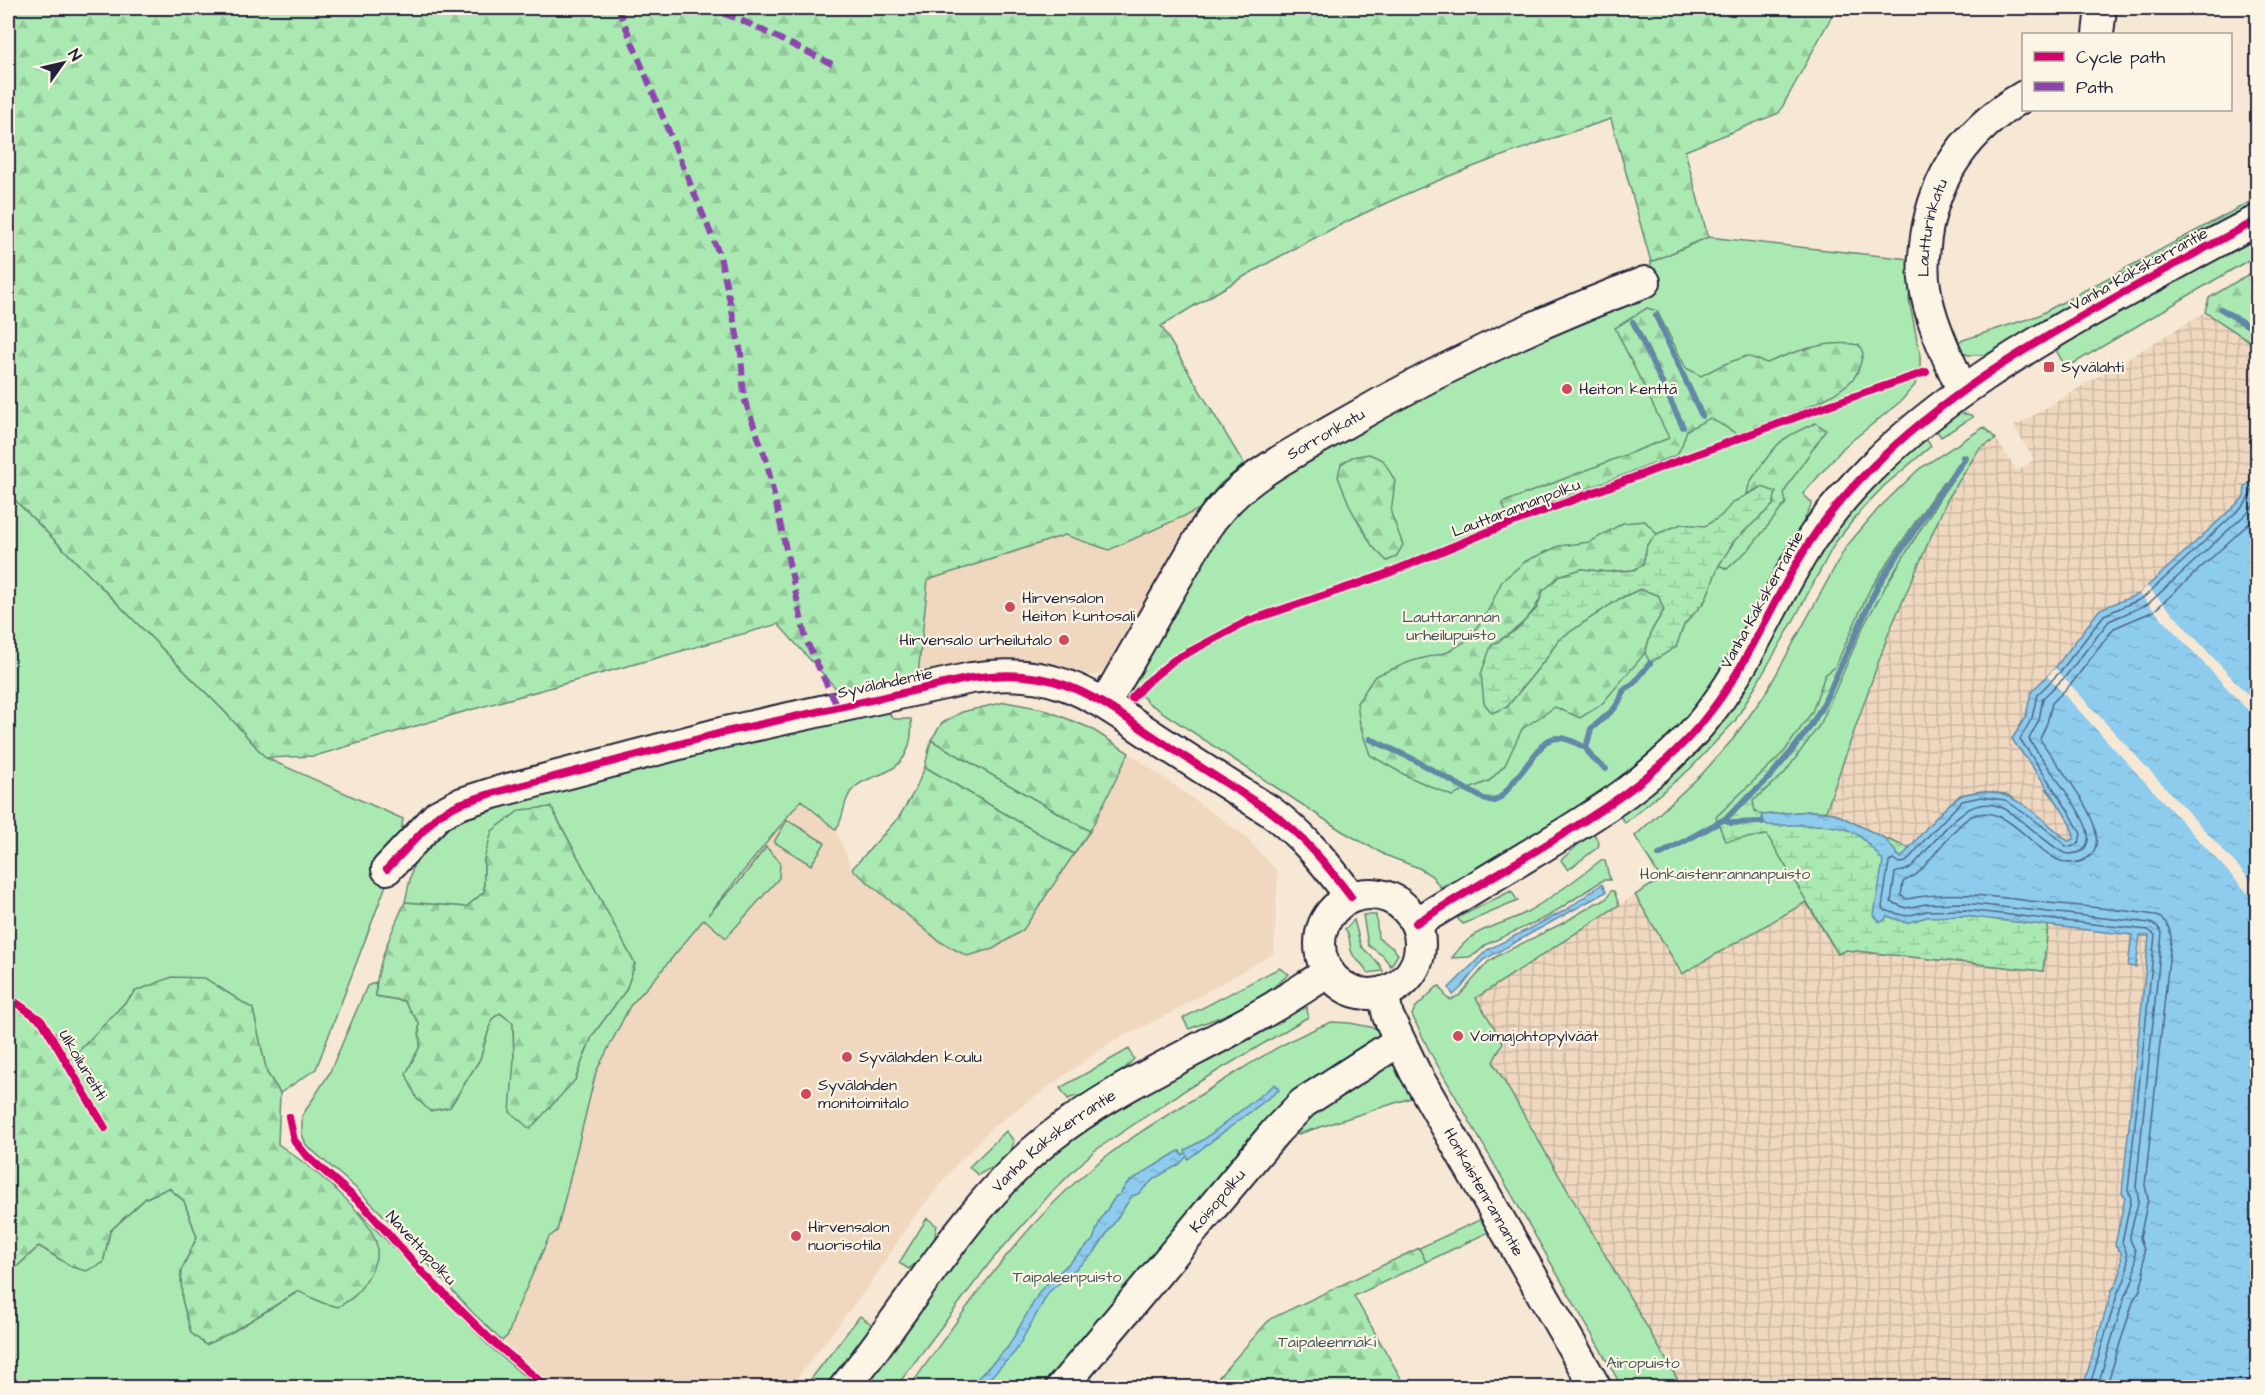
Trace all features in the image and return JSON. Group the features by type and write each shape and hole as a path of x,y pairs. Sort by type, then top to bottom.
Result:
{"street":[{"path":"2098,33 2101,8"},
{"name":"Lautturinkatu","path":"1962,390 1932,315 1925,288 1923,268 1928,223 1940,184 1954,158 1983,127 2022,98"},
{"name":"Vanha Kakskerrantie","path":"1416,923 1597,814 1653,772 1671,755 1713,709 1736,675 1802,554 1841,499 1894,446 1962,390 2030,345 2258,220"},
{"name":"Sorronkatu","path":"1105,702 1205,529 1219,508 1237,491 1287,457 1375,405 1454,364 1532,327 1645,282"},
{"name":"Syvälahdentie","path":"387,869 438,815 459,804 493,793 721,733 971,678 999,674 1025,674 1051,680 1105,702 1293,828 1331,870 1351,897"},
{"path":"1363,894 1388,897 1406,908 1416,923 1420,948 1413,971 1400,984 1383,992 1371,994 1347,988 1329,972 1323,960 1320,948 1322,929 1331,912 1351,897 1363,894"},
{"name":"Vanha Kakskerrantie","path":"844,1388 977,1210 1041,1145 1109,1097 1274,1007 1329,972"},
{"name":"Honkaistenrannantie","path":"1383,992 1388,1016 1399,1041 1596,1388"},
{"name":"Koisopolku","path":"1061,1388 1276,1131 1303,1103 1399,1041"}],"shaded area":[{"path":"2205,312 2257,346 2257,475 2245,487 2244,497 2139,594 2100,609 2055,668 2031,692 2026,716 2012,738 2065,816 2075,839 2069,841 2006,794 1960,795 1909,848 1826,811 1889,632 1947,500 1979,449 1996,439 2017,471 2034,460 2014,427"},
{"path":"1200,509 1109,665 1101,673 1090,676 1040,661 998,659 972,661 918,675 928,580 1065,535 1110,550"},
{"name":"Syvälahden koulu","path":"1129,753 1245,836 1278,872 1274,953 1169,1014 1111,1042 994,1126 955,1166 913,1218 873,1280 790,1387 555,1387 502,1341 508,1335 549,1237 557,1231 596,1072 630,1006 801,800 836,830 852,869 1023,930 1090,831"},
{"path":"1635,895 1682,973 1807,902 1839,954 1846,950 2043,971 2048,925 2133,935 2128,966 2136,967 2141,935 2149,936 2122,1193 2125,1197 2115,1245 2121,1251 2122,1269 2119,1281 2112,1290 2083,1387 1682,1387 1493,1062 1503,1042 1476,998"}],"green space":[{"path":"8,8 1836,8 1779,113 1685,151 1708,237 1651,262 1611,119 1419,188 1333,228 1275,259 1161,326 1244,464 1220,484 1200,509 1109,550 1065,535 928,580 918,675 841,694 778,624 315,756 266,758 227,714 8,493"},
{"path":"2257,198 2257,208 1986,355 1968,355 1955,349 1941,305 1956,340 1960,341 2037,316"},
{"path":"2257,233 2257,255 2066,368 2056,350 2085,331"},
{"name":"Lauttarannan urheilupuisto","path":"1708,237 1909,259 1911,279 1909,300 1920,354 1920,368 1915,385 1900,402 1844,447 1803,494 1812,503 1784,565 1732,657 1685,723 1623,781 1478,871 1440,887 1432,876 1419,868 1385,855 1342,831 1147,702 1125,685 1148,642 1245,494 1651,272 1651,262"},
{"path":"2257,269 2257,346 2205,312 2209,298"},
{"path":"1647,308 1657,311 1686,368 1701,376 1747,356 1767,363 1800,350 1824,345 1859,345 1863,353 1853,379 1814,404 1737,434 1710,418 1687,430 1677,455 1517,515 1508,516 1502,503 1669,438 1615,328"},
{"path":"1959,413 1973,417 1941,437 1936,430"},
{"path":"1816,423 1826,430 1784,493 1786,503 1751,547 1727,569 1719,565 1735,539 1773,505 1762,487 1747,494 1755,475 1771,452 1783,440"},
{"name":"Honkaistenrannanpuisto","path":"1984,427 1996,439 1979,449 1947,500 1889,632 1826,811 1763,815 1963,916 2048,925 2043,971 1846,950 1838,954 1806,902 1682,974 1635,895 1661,879 1635,836 1702,774 1733,739 1767,691 1846,547 1879,508 1919,469"},
{"path":"1924,436 1931,446 1884,486 1835,543 1790,627 1735,721 1690,769 1625,823 1620,816 1621,811 1805,571 1855,500"},
{"path":"1369,454 1383,460 1395,481 1391,513 1403,545 1396,557 1387,561 1373,547 1351,509 1338,477 1341,464 1352,457"},
{"path":"1966,455 1968,458 1943,493 1863,627 1821,723 1784,774 1753,801 1755,811 1762,815 1811,811 1834,813 1909,848 1960,795 1981,791 2006,794 2068,841 2074,840 2068,819 2046,788 2105,840 2047,915 2043,971 1846,950 1838,954 1767,835 1725,841 1716,817 1784,752 1812,712 1825,675 1835,667 1870,589 1930,500"},
{"path":"1762,487 1776,492 1773,505 1735,540 1719,565 1705,601 1684,625 1676,647 1650,663 1645,653 1652,630 1664,610 1658,595 1640,589 1619,599 1558,640 1507,707 1492,713 1484,703 1481,674 1491,646 1516,630 1537,608 1543,591 1561,575 1582,569 1607,572 1634,570 1643,565 1647,545 1657,534 1681,524 1705,526 1721,516 1733,502"},
{"path":"8,493 227,714 266,758 403,819 397,856 316,1069 280,1093 267,1073 253,1010 136,991 77,1053 8,989"},
{"path":"1645,521 1657,534 1647,545 1643,565 1634,570 1607,572 1582,569 1543,591 1528,617 1508,635 1491,646 1507,707 1558,640 1619,599 1640,589 1658,595 1664,610 1652,630 1645,653 1601,705 1580,718 1555,707 1522,729 1505,765 1489,781 1452,796 1405,775 1370,755 1360,725 1357,703 1375,676 1412,661 1448,652 1469,639 1489,609 1502,581 1526,561 1559,546 1590,542 1623,523"},
{"path":"1005,702 1043,709 1090,728 1129,753 1090,831 931,740 942,723 962,712"},
{"path":"887,710 893,719 911,719 910,742 900,762 888,771 854,788 847,798 836,830 801,800 708,915 742,878 766,847 780,862 779,878 726,938 704,919 630,1006 596,1072 557,1231 549,1237 508,1335 502,1341 357,1189 306,1145 302,1134 302,1116 329,1074 367,986 376,982 376,996 404,1001 419,1022 420,1046 406,1074 430,1111 450,1107 480,1059 492,1019 500,1013 513,1023 514,1059 575,1080 592,1036 626,990 635,964 551,807 484,859 484,892 466,907 405,902 413,866 423,838 449,814 807,726 841,722"},
{"path":"931,740 1090,831 1074,854 925,767"},
{"path":"925,767 1074,854 1023,930 993,949 967,956 939,941 852,869 899,817"},
{"path":"551,807 635,964 626,990 592,1036 575,1080 530,1129 510,1112 514,1059 513,1023 500,1013 492,1019 480,1059 450,1107 430,1111 417,1099 406,1074 420,1046 419,1023 404,1001 376,996 378,972 390,936 405,902 466,907 484,892 484,859 492,831 520,810"},
{"path":"787,820 825,843 811,865 774,842"},
{"path":"1590,834 1594,834 1599,843 1598,847 1568,870 1561,860"},
{"path":"1601,860 1605,861 1610,880 1603,880 1547,917 1487,944 1469,957 1452,958 1477,933 1525,913 1564,888"},
{"path":"1511,891 1518,901 1463,924 1457,918"},
{"name":"Airopuisto","path":"1611,891 1614,891 1619,905 1476,998 1503,1042 1493,1062 1682,1387 1622,1387 1430,1052 1412,1015 1415,1008 1437,987 1440,986 1447,998 1451,1000 1460,995 1488,962 1603,901"},
{"path":"1363,915 1376,915 1378,938 1398,954 1391,966 1383,956 1368,945"},
{"path":"1354,920 1361,946 1383,971 1367,973 1354,956 1345,929"},
{"path":"1279,968 1289,974 1253,1004 1189,1029 1183,1018"},
{"path":"172,977 205,978 253,1009 267,1073 280,1093 278,1144 334,1187 348,1201 370,1228 377,1248 375,1262 365,1282 353,1297 338,1307 323,1303 298,1291 234,1331 206,1345 191,1333 182,1299 181,1271 197,1237 184,1201 169,1188 146,1198 110,1231 103,1263 86,1271 72,1267 39,1246 8,1275 8,989 77,1053 136,991"},
{"path":"1307,1007 1308,1017 1187,1089 1094,1151 1050,1194 991,1261 896,1387 861,1388 969,1239 1030,1172 1080,1128 1276,1020"},
{"name":"Taipaleenpuisto","path":"1332,1022 1380,1029 1384,1040 1049,1387 909,1388 996,1268 1071,1186 1113,1151 1142,1131 1287,1042"},
{"path":"1129,1049 1134,1059 1101,1089 1068,1099 1060,1088"},
{"path":"1393,1065 1403,1072 1417,1096 1289,1137 1314,1112 1382,1067"},
{"path":"1006,1131 1014,1141 1007,1158 1001,1165 978,1175 969,1167"},
{"path":"168,1188 184,1201 197,1237 181,1271 182,1299 191,1333 234,1331 299,1291 323,1303 376,1244 358,1211 487,1344 537,1387 8,1388 8,1275 39,1246 72,1267 103,1263 110,1231 146,1198"},
{"path":"1486,1217 1493,1230 1426,1262 1419,1248"},
{"path":"927,1218 937,1226 933,1249 928,1257 909,1269 899,1263"},
{"name":"Taipaleenmäki","path":"1419,1248 1426,1262 1354,1296 1406,1387 1210,1387 1270,1319"},
{"path":"860,1316 871,1324 864,1347 828,1387 804,1388"}],"water":[{"path":"2257,475 2257,1387 2083,1387 2112,1290 2121,1272 2121,1252 2115,1245 2125,1198 2122,1193 2149,936 2140,936 2136,967 2128,966 2132,935 1963,916 1927,917 1906,923 1887,916 1884,921 1880,922 1874,915 1883,861 1863,839 1848,830 1830,826 1768,825 1762,822 1762,815 1811,811 1834,813 1884,838 1901,858 1952,802 1963,795 1986,792 2000,794 2024,805 2068,841 2074,839 2067,818 2012,739 2026,716 2031,692 2055,668 2100,609 2139,594 2244,497 2245,487"},
{"path":"1602,884 1606,892 1483,960 1453,995 1449,988 1487,950 1566,910"},
{"path":"1275,1084 1279,1090 1188,1159 1187,1156 1180,1164 1155,1178 1138,1194 1132,1196 1094,1253 1049,1292 1015,1352 981,1387 969,1387 1008,1347 1040,1291 1093,1240 1100,1220 1127,1183 1177,1152 1180,1151 1182,1155 1186,1153 1185,1150 1203,1140"}],"pier":[{"path":"2147,586 2257,705 2257,720 2139,594"},
{"path":"2055,668 2257,887 2257,903 2047,676"}],"waterway":[{"path":"2221,309 2258,332"},
{"path":"1656,316 1702,416"},
{"path":"1633,322 1683,427"},
{"path":"1725,819 1767,780 1810,727 1824,703 1878,585 1964,460 1963,457"},
{"path":"1606,769 1592,758 1586,748 1591,729 1614,709 1624,689 1634,683 1650,663"},
{"path":"1370,739 1413,759 1484,799 1495,801 1503,795 1545,742 1550,739 1561,738 1586,748"},
{"path":"1659,855 1725,819 1731,823 1762,822"}],"marked path":[{"path":"618,8 720,256 741,353 744,398 766,459 806,640 839,711"},
{"path":"707,8 741,20 832,64"}],"cycle path":[{"path":"1416,923 1568,832 1622,796 1671,755 1694,732 1727,689 1801,556 1824,521 1871,468 1898,442 1956,396 2049,335 2258,220"},
{"name":"Lauttarannanpolku","path":"1132,698 1174,660 1248,621 1381,576 1500,527 1829,405 1926,372"},
{"path":"387,869 438,815 459,804 493,793 721,733 971,678 1002,675 1029,676 1053,681 1096,699 1118,712 1282,820 1314,851 1351,897"},
{"name":"Ulkoilureitti","path":"8,997 42,1021 105,1128"},
{"name":"Navettapolku","path":"289,1117 294,1140 305,1154 365,1207 422,1272 490,1339 548,1388"}],"place":[{"name":"Syvälahti","path":"2049,367"},
{"name":"Heiton kenttä","path":"1567,389"},
{"name":"Hirvensalon Heiton kuntosali","path":"1010,607"},
{"name":"Hirvensalo urheilutalo","path":"1064,640"},
{"name":"Voimajohtopylväät","path":"1458,1036"},
{"name":"Syvälahden koulu","path":"847,1057"},
{"name":"Syvälahden monitoimitalo","path":"806,1094"},
{"name":"Hirvensalon nuorisotila","path":"796,1236"}]}
